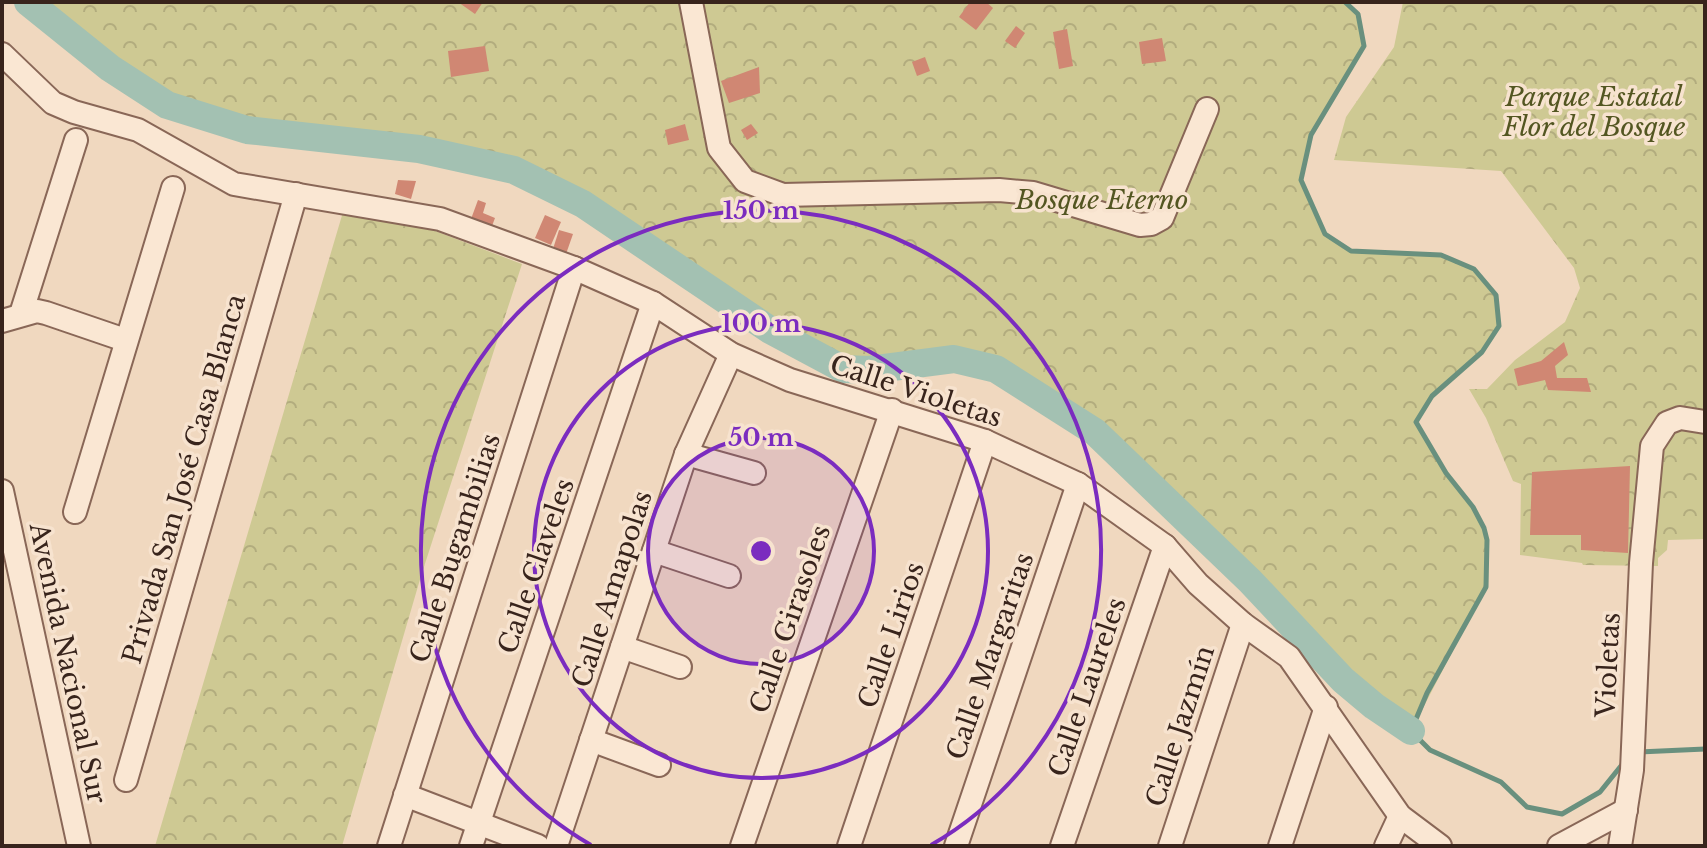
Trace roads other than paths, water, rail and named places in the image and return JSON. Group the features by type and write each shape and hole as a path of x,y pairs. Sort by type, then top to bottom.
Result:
{"street":[{"path":"691,2 719,148 745,181 783,195 1010,191 1033,193 1140,225 1151,224 1162,218 1207,109"},
{"name":"Calle Violetas","path":"2,54 53,103 138,130 234,184 440,219 574,268 653,303 731,354 790,380 985,441 1078,484 1165,546 1198,584 1243,624 1289,657 1400,816 1440,846"},
{"path":"76,140 11,318 46,313 125,340"},
{"path":"75,512 173,188"},
{"name":"Privada San José Casa Blanca","path":"126,780 296,194"},
{"name":"Calle Bugambilias","path":"389,846 574,268"},
{"name":"Calle Claveles","path":"471,846 653,303"},
{"name":"Calle Amapolas","path":"556,846 686,454 731,354"},
{"name":"Calle Girasoles","path":"742,846 892,410"},
{"name":"Violetas","path":"1620,846 1632,770 1641,563 1652,446 1667,423 1680,418 1705,422"},
{"name":"Calle Lirios","path":"849,846 985,441"},
{"path":"686,454 754,473"},
{"name":"Calle Margaritas","path":"956,846 1078,484"},
{"name":"Avenida Nacional Sur","path":"2,491 79,846"},
{"name":"Calle Laureles","path":"1062,846 1165,546"},
{"path":"654,551 729,576"},
{"name":"Calle Jazmín","path":"1170,846 1243,624"},
{"path":"622,647 680,667"},
{"path":"1280,846 1326,707"},
{"path":"591,740 659,765"},
{"path":"405,795 538,846"},
{"path":"1559,846 1626,810"},
{"path":"1386,846 1400,816"}],"waterway":[{"path":"28,2 110,68 167,105 247,130 419,149 514,170 583,204 770,330 843,369 869,370 954,359 996,369 1095,432 1250,581 1343,680 1411,731"},
{"path":"1345,2 1358,14 1364,46 1311,135 1301,180 1325,234 1351,251 1441,255 1474,269 1496,295 1499,326 1482,352 1432,396 1416,422 1446,473 1473,507 1487,540 1486,587 1427,693 1411,731 1430,750 1501,782 1527,807 1562,814 1600,792 1625,761"},
{"path":"1639,752 1705,749"}],"park label":[{"name":"Parque Estatal Flor del Bosque","path":"1594,112"},
{"name":"Bosque Eterno","path":"1102,200"}]}
